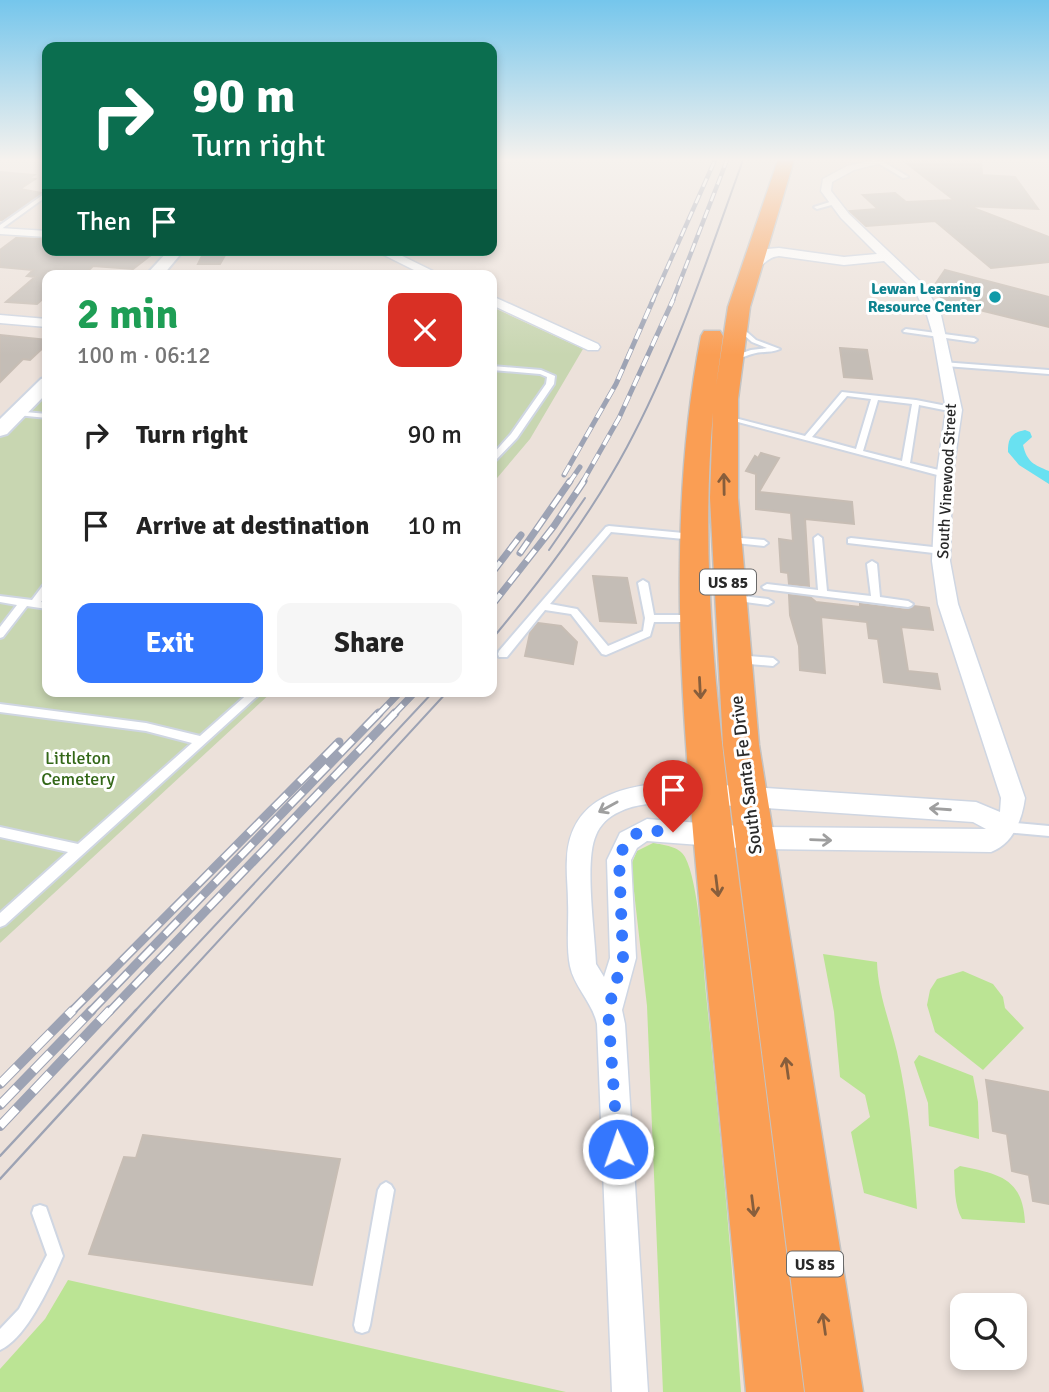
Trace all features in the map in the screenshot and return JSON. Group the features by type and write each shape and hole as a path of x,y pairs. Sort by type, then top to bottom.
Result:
{"highway":[{"name":"South Santa Fe Drive","path":"752,225 727,320 701,395 695,460 697,619 834,1392"},
{"name":"South Santa Fe Drive","path":"741,267 764,225"},
{"name":"South Santa Fe Drive","path":"727,320 730,360 724,474 733,659 730,815 775,1392"}],"street":[{"name":"South Vinewood Street","path":"849,225 920,289 934,315 940,335 954,410 944,474 942,551 948,604 1013,798 1011,816 1005,827"},
{"path":"0,230 42,234"},
{"path":"762,232 767,239 780,246 841,254 884,254"},
{"path":"741,267 767,253 779,252 844,261 884,254"},
{"path":"159,270 171,256"},
{"path":"390,256 413,269"},
{"path":"497,302 593,346"},
{"path":"0,318 42,322"},
{"path":"0,430 42,388"},
{"path":"608,1010 583,967 579,858 580,841 586,828 596,814 610,805 630,797 730,815 991,841 1005,827 976,812 730,815 647,830 634,834 623,845 619,860 623,958 608,1010 630,1392"}],"lane":[{"path":"727,320 754,341 777,349 753,351 730,360"},
{"path":"906,331 974,340"},
{"path":"945,364 1049,372"},
{"path":"497,368 541,372 551,376 550,384 514,436 497,454"},
{"path":"807,439 845,394 916,402 954,410"},
{"path":"859,452 875,397"},
{"path":"906,464 916,402"},
{"path":"17,413 42,416"},
{"path":"726,417 944,474"},
{"path":"503,654 609,529 695,537"},
{"path":"818,538 823,594"},
{"path":"726,540 764,543"},
{"path":"851,541 942,551"},
{"path":"872,564 876,600"},
{"path":"543,606 574,611 607,651 648,634 650,618 643,583"},
{"path":"767,587 908,604"},
{"path":"0,634 42,591"},
{"path":"729,598 768,602"},
{"path":"0,599 42,605"},
{"path":"650,618 697,619"},
{"path":"733,659 773,662"},
{"path":"0,921 251,697"},
{"path":"0,708 146,727 202,741"},
{"path":"1005,827 1049,831"},
{"path":"0,832 78,849"},
{"path":"362,1325 386,1190"},
{"path":"0,1341 24,1315 55,1256 40,1213"}],"green space":[{"path":"497,309 583,349 530,439 497,478"},
{"name":"Littleton Cemetery","path":"42,395 42,697 266,697 0,943 0,438"},
{"path":"653,843 679,850 685,857 697,903 741,1392 663,1392 647,1006 631,865 637,851"},
{"path":"823,954 877,962 882,997 905,1091 917,1209 864,1193 851,1132 870,1117 865,1095 840,1077 834,1012"},
{"path":"963,971 993,984 1003,997 1005,1008 1024,1028 983,1070 935,1032 927,1005 930,990 937,979"},
{"path":"919,1055 973,1076 978,1102 979,1139 929,1126 928,1103 914,1062"},
{"path":"960,1166 997,1175 1014,1187 1023,1208 1025,1223 962,1219 956,1202 954,1170"},
{"path":"68,1280 566,1392 0,1392 0,1369 45,1319"}],"water":[{"path":"1025,430 1030,432 1032,437 1023,445 1027,455 1035,465 1049,471 1049,484 1019,465 1008,452 1011,437"}],"building":[{"path":"940,225 1018,225 1049,237 1049,262 991,268"},
{"path":"16,238 42,239 42,256 150,256 133,269 93,266 89,270 42,270 42,300 37,304 6,302 35,277 27,276 33,270 0,267 0,250"},
{"path":"202,256 225,256 220,264 198,264"},
{"name":"Lewan Learning Resource Center","path":"945,270 1049,297 1049,327 947,302 932,289"},
{"path":"0,335 42,339 42,349 30,360 23,359 0,382"},
{"path":"840,348 867,350 872,379 844,377"},
{"path":"761,453 779,458 759,492 852,502 854,524 805,519 809,586 789,584 788,573 781,572 779,539 793,541 791,513 756,509 756,474 746,471 755,456 758,458"},
{"path":"593,576 627,578 636,623 600,621"},
{"path":"789,595 810,597 816,602 860,607 860,604 908,610 914,606 929,608 933,630 901,627 908,671 937,674 940,689 884,682 878,639 869,638 867,622 821,617 825,673 800,670 799,646 790,615"},
{"path":"538,623 561,626 577,642 573,664 525,656 530,633"},
{"path":"986,1080 1049,1092 1049,1204 1033,1201 1029,1175 1012,1171 1007,1134 993,1131"},
{"path":"143,1135 340,1159 312,1285 89,1254 124,1157 136,1158"}],"tram line":[{"path":"497,633 564,546 613,473 661,377 720,225"},
{"path":"549,550 585,498"},
{"path":"134,1012 428,697"},
{"path":"153,1012 442,697"},
{"path":"0,1156 136,1010"},
{"path":"0,1179 155,1010"}],"railway":[{"path":"652,302 686,225"},
{"path":"672,302 702,225"},
{"path":"564,475 616,384 653,300"},
{"path":"582,483 619,418 673,300"},
{"path":"569,483 580,467"},
{"path":"520,553 570,481"},
{"path":"497,599 554,526 584,481"},
{"path":"497,566 521,535"},
{"path":"378,715 395,697"},
{"path":"393,715 410,697"},
{"path":"90,1012 379,713"},
{"path":"109,1012 395,713"},
{"path":"71,1012 339,742"},
{"path":"0,1084 73,1010"},
{"path":"0,1105 92,1010"},
{"path":"0,1126 110,1010"}],"place":[{"name":"Lewan Learning Resource Center","path":"995,297"}],"route":[{"path":"618,1149 608,1010 623,958 619,860 623,845 634,834 647,830 673,832"}]}
